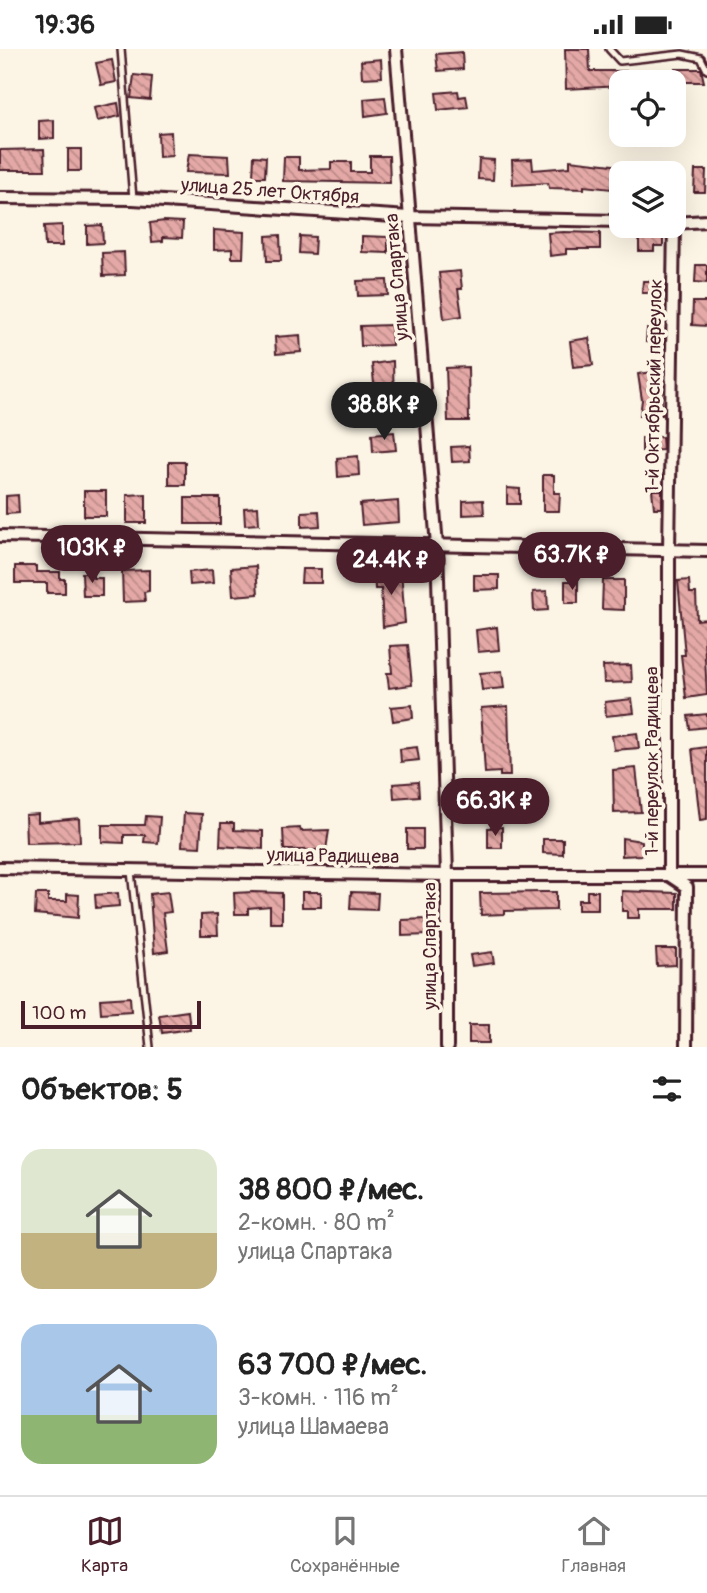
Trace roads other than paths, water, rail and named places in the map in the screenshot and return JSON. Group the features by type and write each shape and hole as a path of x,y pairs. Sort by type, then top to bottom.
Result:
{"street":[{"name":"улица Спартака","path":"396,49 437,546 447,875 447,1047"},
{"name":"улица 25 лет Октября","path":"0,198 133,199 410,217 609,222"},
{"path":"686,222 707,221"},
{"name":"1-й Октябрьский переулок","path":"669,550 674,238"},
{"path":"0,536 707,551"},
{"name":"1-й переулок Радищева","path":"669,550 669,875 687,887 686,1047"},
{"name":"улица Радищева","path":"0,868 447,875 707,875"}],"lane":[{"path":"121,49 133,199"},
{"path":"609,49 620,61 682,54 701,58 707,70"},
{"path":"131,871 150,1047"}]}
